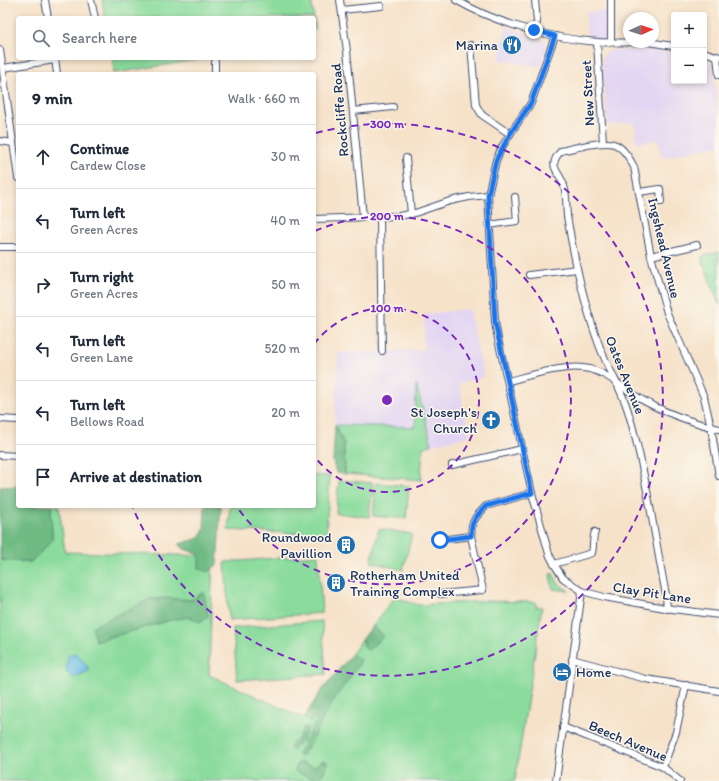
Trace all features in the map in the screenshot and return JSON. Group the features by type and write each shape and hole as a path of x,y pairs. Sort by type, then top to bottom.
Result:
{"street":[{"path":"45,0 48,16"},
{"path":"91,0 95,16"},
{"name":"Rockcliffe Road","path":"340,0 353,111 363,217"},
{"path":"456,0 486,15 555,36 597,42 648,42 671,46"},
{"path":"534,30 537,22 535,0"},
{"path":"611,0 611,42"},
{"path":"342,10 381,6"},
{"name":"Clay Pit Lane","path":"555,36 531,103 510,134 496,160 488,195 495,322 532,493 549,554 563,578 582,591 604,597 719,615"},
{"name":"New Street","path":"597,42 603,143"},
{"path":"471,45 475,100 478,110 482,115 510,134"},
{"path":"0,50 16,166"},
{"path":"707,53 718,56 719,75"},
{"path":"3,68 49,60"},
{"path":"55,60 57,72"},
{"path":"215,62 215,72"},
{"path":"353,111 393,108"},
{"path":"10,129 16,128"},
{"path":"0,142 12,143"},
{"name":"Ingshead Avenue","path":"603,143 614,144 629,156 632,161 651,256 667,313 704,397 711,427 719,476"},
{"name":"Oates Avenue","path":"603,143 561,151 555,160 554,165 564,184 568,220 585,302 598,343 628,409 637,441 650,504 667,608"},
{"path":"406,158 411,214"},
{"path":"639,192 660,189 661,202"},
{"path":"316,218 399,216 411,214 450,201 488,195"},
{"path":"489,225 517,221 515,197"},
{"path":"380,217 382,352"},
{"path":"651,256 697,245"},
{"path":"0,247 16,247"},
{"path":"529,275 577,269"},
{"path":"508,381 578,367 596,370 615,381 640,399 673,415 719,429"},
{"path":"0,419 16,420"},
{"path":"452,465 522,448"},
{"path":"0,455 16,456"},
{"path":"441,594 483,590 471,536 472,525 476,517 486,506 532,493"},
{"path":"554,564 592,553 592,539 595,532"},
{"path":"440,540 471,536"},
{"path":"556,781 582,591"},
{"path":"572,659 646,679 719,691"},
{"path":"663,768 676,732 686,685"},
{"name":"Beech Avenue","path":"563,727 663,768 680,781"}],"shaded area":[{"path":"609,11 610,34 606,38 600,40 587,39 586,12"},
{"path":"507,27 541,38 545,42 547,48 541,66 513,63 513,60 500,61 502,41"},
{"path":"613,50 649,50 671,53 671,84 707,84 707,62 712,64 719,112 719,145 661,158 659,140 636,143 635,123 607,125 602,58 604,54"},
{"path":"469,309 484,377 459,383 469,436 423,447 421,480 336,473 333,461 338,353 423,350 425,314"}],"green space":[{"path":"102,0 311,0 314,16 105,16"},
{"path":"112,60 197,60 120,72 114,72"},
{"path":"719,252 719,305 701,257"},
{"path":"416,384 432,445 423,447 421,480 345,474 344,444 335,425 415,427"},
{"path":"335,425 344,444 345,474 336,473 333,461"},
{"path":"316,475 330,476 326,535 228,530 230,508 316,508"},
{"path":"339,480 373,483 369,517 336,513"},
{"path":"376,483 409,486 406,519 373,516"},
{"path":"16,486 16,508 51,508 52,540 31,562 0,560 0,487"},
{"path":"51,508 59,508 65,552 213,556 209,675 308,720 353,652 395,597 418,605 486,601 536,602 536,607 542,607 515,781 0,781 0,560 31,562 52,540"},
{"path":"205,508 221,508 217,565 207,572 199,568 199,554 184,549 179,544 197,539 204,530"},
{"path":"379,529 412,534 403,570 371,562"},
{"path":"318,555 322,613 229,620 225,562"},
{"path":"552,572 558,583 569,591 553,589 550,575"},
{"path":"204,592 208,616 200,622 190,617 175,619 96,641 92,627 150,599 167,598 191,600"},
{"path":"322,621 326,674 237,680 233,628"},
{"path":"373,626 384,636 368,650 365,648 362,640"},
{"path":"352,654 361,661 331,705 301,757 298,755 317,719 314,717 310,722 304,718 319,694"},
{"path":"304,727 308,728 302,740 292,750 290,748 292,742 298,740"},
{"path":"321,761 326,761 328,764 319,781 295,771 297,764 300,762 314,767"}],"water":[{"path":"74,653 77,654 90,670 73,678 68,673 67,665 69,655"}],"place":[{"name":"Marina","path":"512,45"},
{"name":"St Joseph's Church","path":"491,420"},
{"name":"Roundwood Pavillion","path":"346,545"},
{"name":"Rotherham United Training Complex","path":"336,583"},
{"name":"Home","path":"562,672"}],"route":[{"path":"440,540 471,536 472,525 476,517 486,506 532,493 495,322 488,195 496,160 510,134 531,103 555,36 534,30"}]}
